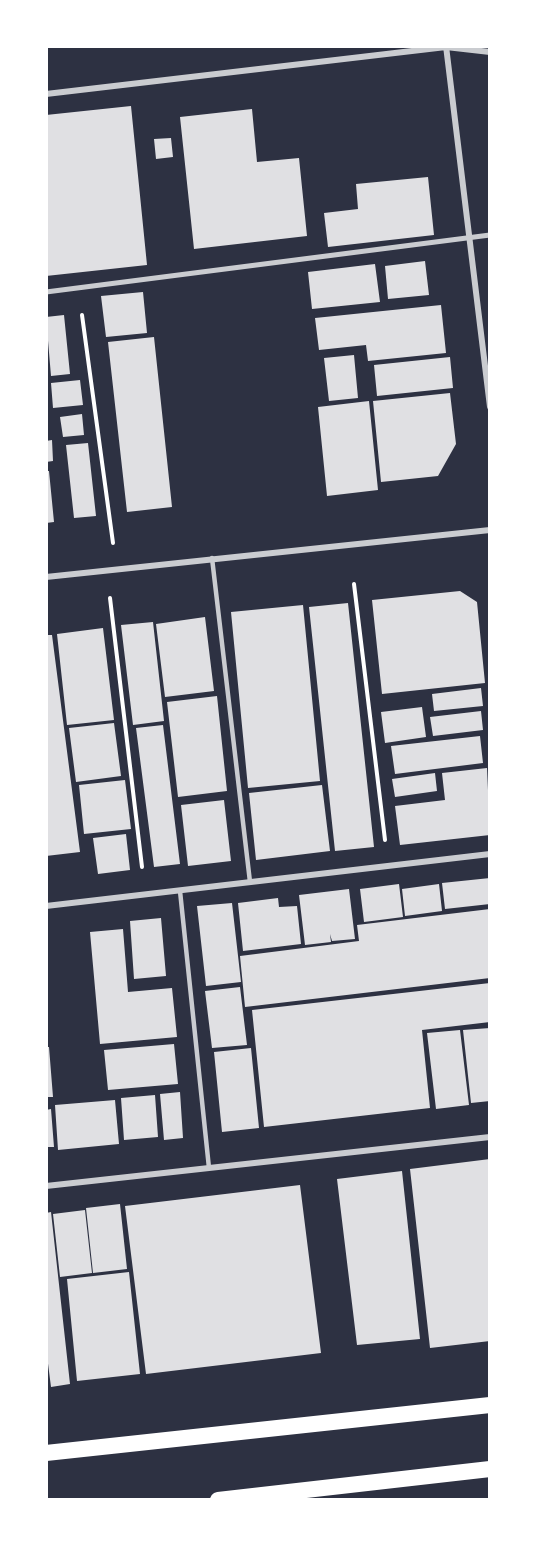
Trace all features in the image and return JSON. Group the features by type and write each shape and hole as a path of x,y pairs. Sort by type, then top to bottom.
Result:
{"highway":[{"path":"46,1453 489,1405"},
{"path":"218,1500 489,1469"}],"street":[{"path":"46,94 446,47 489,52"},
{"path":"446,47 489,406"},
{"path":"46,292 489,235"},
{"path":"46,577 489,530"},
{"path":"46,906 489,854"},
{"path":"46,1186 489,1137"}],"lane":[{"path":"212,558 250,882"},
{"path":"180,891 209,1168"}],"path":[{"path":"79,288 117,569"},
{"path":"107,570 145,895"},
{"path":"354,584 388,866"}],"building":[{"path":"131,106 147,265 46,276 46,115"},
{"path":"252,109 257,162 299,158 307,236 194,249 180,117"},
{"path":"171,138 173,157 156,159 154,139"},
{"path":"428,177 434,235 328,247 324,213 358,209 356,184"},
{"path":"425,261 429,295 388,299 385,266"},
{"path":"375,264 380,302 312,309 308,272"},
{"path":"143,292 147,333 106,337 101,296"},
{"path":"441,305 446,353 368,361 366,345 319,350 315,318"},
{"path":"64,315 70,374 51,376 46,317"},
{"path":"154,337 172,507 127,512 108,342"},
{"path":"354,355 358,398 329,401 324,358"},
{"path":"450,357 453,388 377,396 374,365"},
{"path":"80,380 83,405 53,408 51,383"},
{"path":"450,393 456,444 438,476 381,482 373,401"},
{"path":"369,401 378,490 327,496 318,407"},
{"path":"82,414 84,435 63,437 60,417"},
{"path":"52,440 53,461 46,462 46,441"},
{"path":"88,443 96,516 74,518 66,445"},
{"path":"46,471 49,471 54,522 46,523"},
{"path":"460,591 477,602 485,683 382,694 372,600"},
{"path":"348,603 374,847 335,851 309,607"},
{"path":"303,605 320,781 248,788 231,612"},
{"path":"205,617 214,691 165,697 156,624"},
{"path":"153,622 164,721 133,725 121,625"},
{"path":"103,628 114,720 67,725 57,634"},
{"path":"46,635 52,635 80,852 46,856"},
{"path":"481,688 483,706 434,711 432,694"},
{"path":"217,696 227,791 178,797 167,702"},
{"path":"422,707 426,737 385,743 381,712"},
{"path":"481,711 483,730 433,736 430,717"},
{"path":"114,723 121,776 76,782 69,728"},
{"path":"163,725 180,864 154,867 136,728"},
{"path":"480,736 483,763 395,774 391,746"},
{"path":"487,768 490,835 400,845 395,806 445,800 442,773"},
{"path":"435,773 437,791 395,797 392,779"},
{"path":"125,780 131,829 84,834 79,785"},
{"path":"322,785 330,851 256,860 249,793"},
{"path":"224,800 231,861 188,866 181,805"},
{"path":"126,834 130,870 98,874 93,838"},
{"path":"490,878 490,904 445,909 442,883"},
{"path":"399,884 403,917 364,922 360,889"},
{"path":"439,884 442,911 405,916 402,889"},
{"path":"349,889 355,939 332,941 330,934 331,942 305,945 299,895"},
{"path":"278,898 279,907 297,906 301,944 243,951 238,903"},
{"path":"232,903 241,982 206,986 197,906"},
{"path":"490,909 490,978 245,1007 240,956 359,941 357,925"},
{"path":"161,918 166,976 134,979 130,921"},
{"path":"123,929 128,992 172,988 177,1037 100,1044 90,932"},
{"path":"490,983 490,1022 422,1030 430,1108 264,1127 252,1010"},
{"path":"240,987 247,1045 212,1048 205,991"},
{"path":"490,1028 490,1101 471,1103 463,1030"},
{"path":"460,1030 469,1105 436,1109 427,1033"},
{"path":"174,1044 178,1084 108,1090 104,1050"},
{"path":"46,1047 49,1047 53,1097 46,1097"},
{"path":"251,1048 259,1128 222,1132 214,1052"},
{"path":"180,1092 183,1138 164,1140 160,1094"},
{"path":"155,1095 158,1137 124,1140 121,1098"},
{"path":"115,1100 119,1144 58,1150 55,1105"},
{"path":"51,1109 54,1147 46,1147 46,1110"},
{"path":"490,1159 490,1341 430,1348 410,1169"},
{"path":"402,1171 420,1339 357,1345 337,1179"},
{"path":"300,1185 321,1353 146,1374 125,1206"},
{"path":"120,1204 127,1269 93,1273 86,1208"},
{"path":"85,1210 92,1273 60,1277 53,1214"},
{"path":"51,1212 70,1384 51,1387 46,1348 46,1213"},
{"path":"129,1272 140,1374 77,1381 67,1279"}]}
